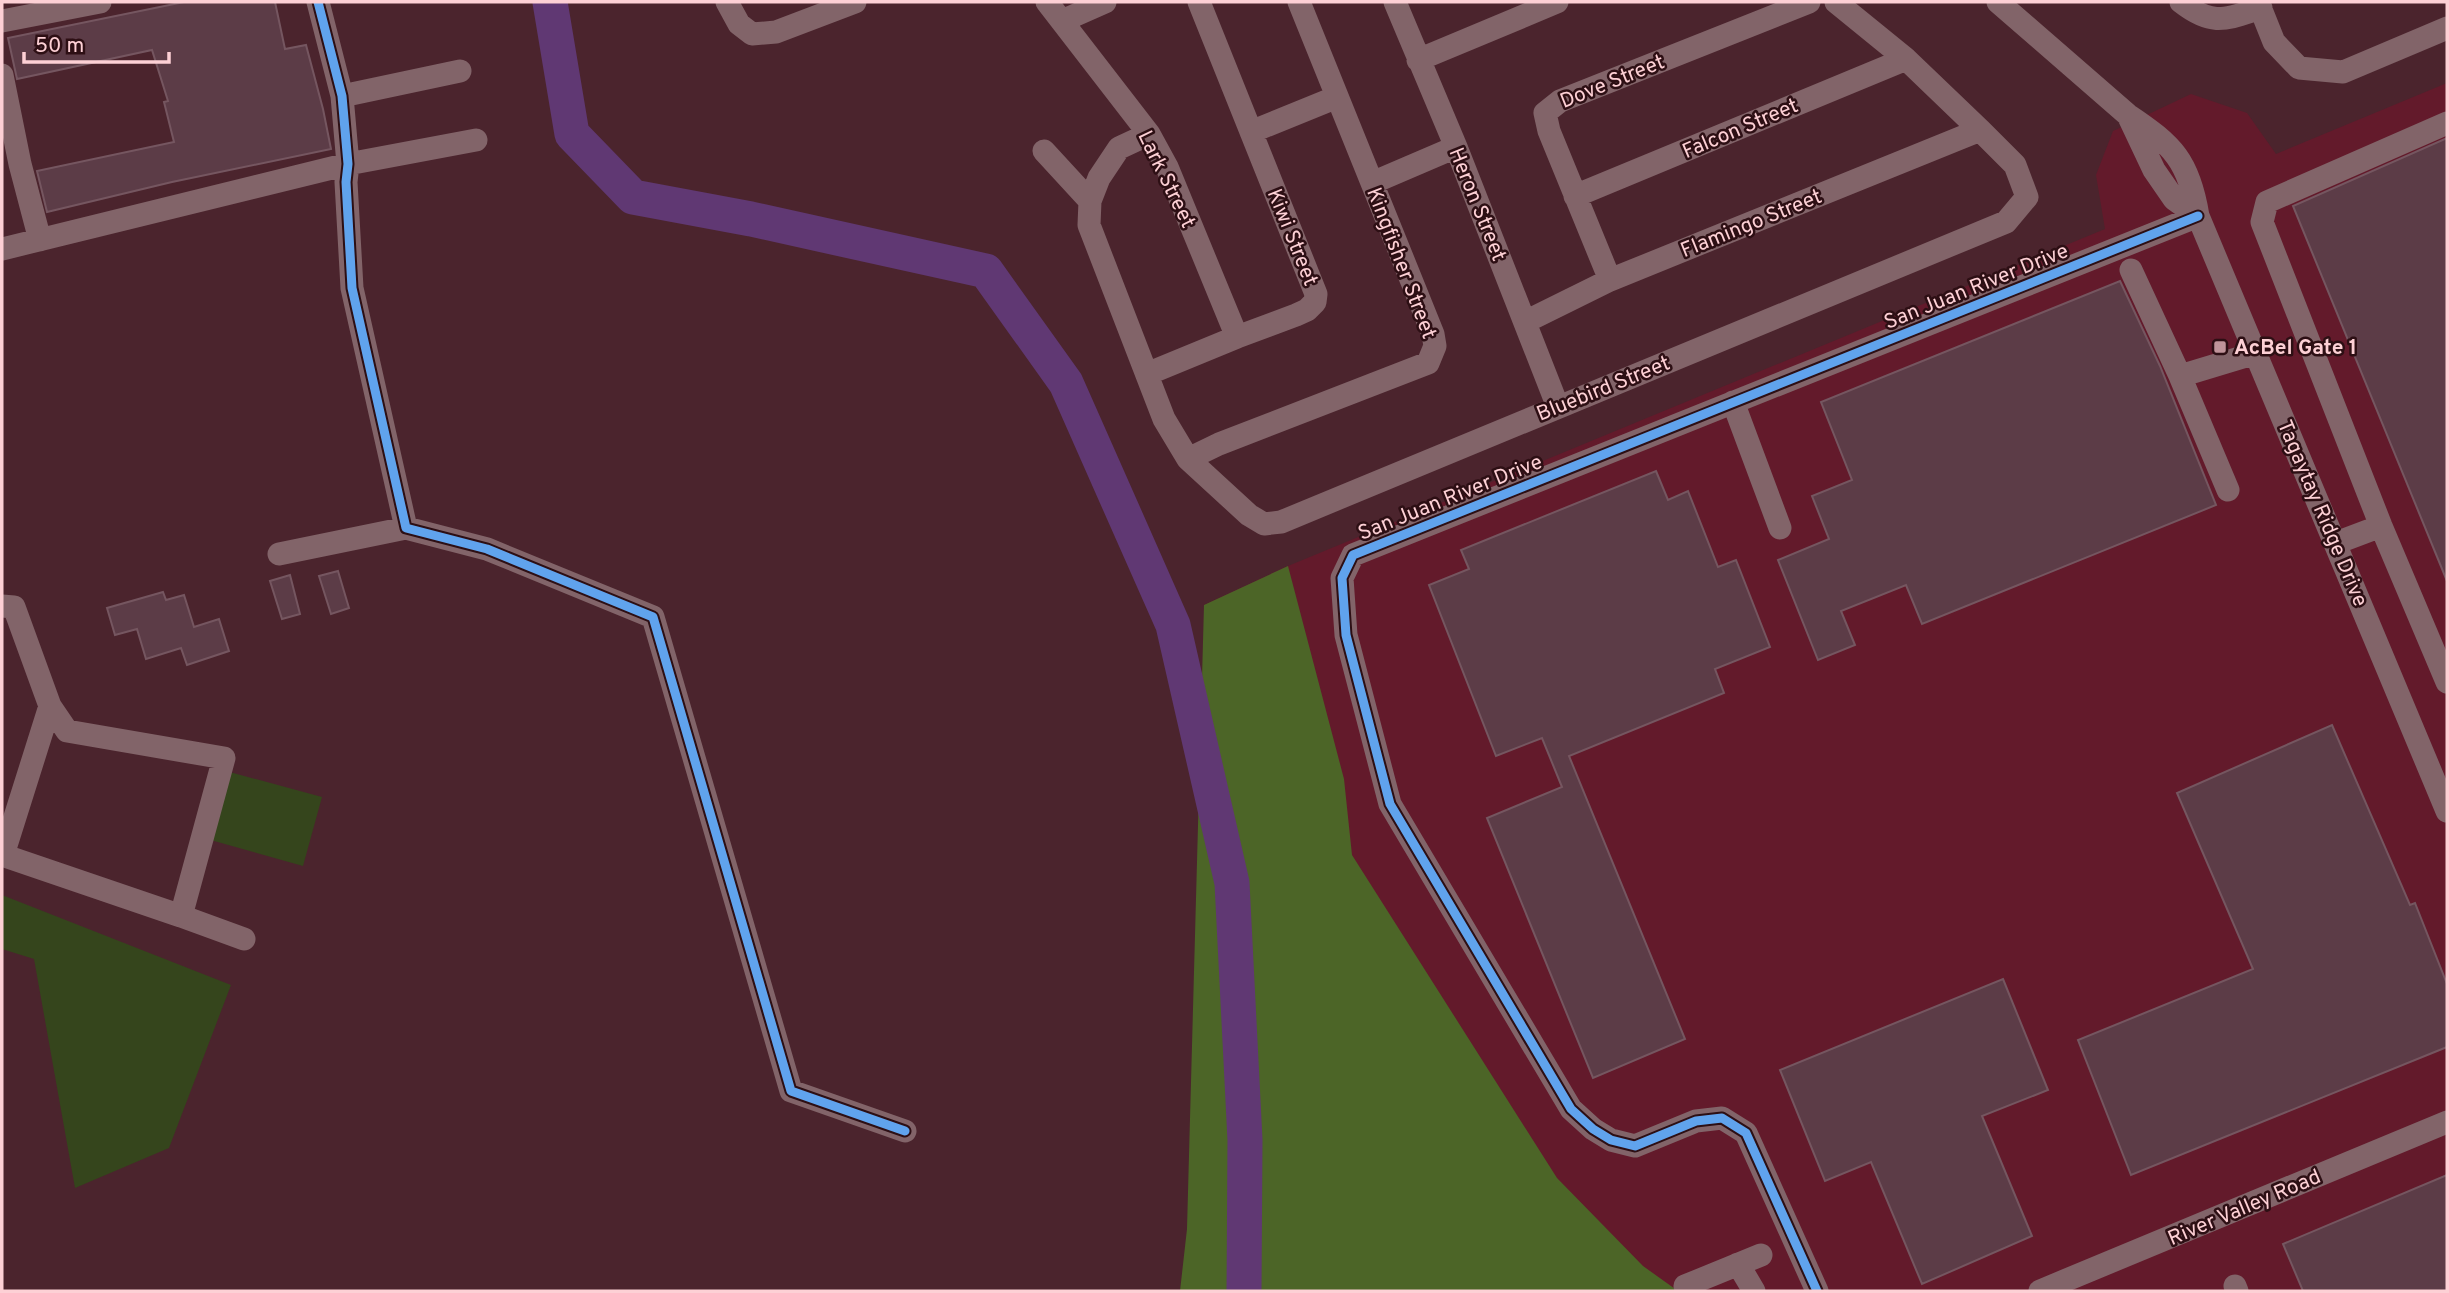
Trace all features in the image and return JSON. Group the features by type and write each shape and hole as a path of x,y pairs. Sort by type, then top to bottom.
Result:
{"street":[{"path":"2,21 100,2"},
{"path":"318,2 342,96 348,164 346,182 352,288 407,528"},
{"path":"727,2 739,24 752,34 776,32 855,2"},
{"name":"Lark Street","path":"1047,2 1149,134 1167,167 1237,337"},
{"path":"1062,21 1105,2"},
{"name":"Kiwi Street","path":"1147,374 1307,310 1315,302 1316,294 1199,2"},
{"name":"Kingfisher Street","path":"1188,459 1219,444 1428,363 1435,346 1433,334 1299,2"},
{"name":"Heron Street","path":"1395,2 1456,147 1558,407"},
{"path":"1418,60 1508,11 1557,2"},
{"name":"Dove Street","path":"1611,280 1575,196 1546,122 1545,113 1552,106 1809,2"},
{"name":"Bluebird Street","path":"1149,134 1119,148 1099,178 1090,201 1089,225 1164,419 1188,459 1249,515 1264,524 1281,522 2006,222 2027,197 2015,166 1906,59 1836,2"},
{"name":"Tagaytay Ridge Drive","path":"1998,2 2176,153 2193,186 2198,216 2447,811"},
{"path":"2182,2 2205,17 2223,20 2260,5 2274,42 2299,68 2343,72 2447,28"},
{"name":"Falcon Street","path":"1575,196 1906,59"},
{"path":"342,96 460,71"},
{"path":"2,75 20,164 40,240"},
{"path":"1251,132 1337,97"},
{"path":"2447,123 2267,202 2262,222 2447,682"},
{"name":"Flamingo Street","path":"1525,321 1611,280 1980,130"},
{"path":"2,249 348,164 476,140"},
{"path":"1371,183 1456,147"},
{"path":"1044,150 1090,201"},
{"name":"San Juan River Drive","path":"1810,1289 1746,1132 1722,1118 1696,1121 1635,1146 1611,1140 1571,1109 1390,804 1346,635 1342,578 1353,555 2198,216"},
{"path":"2131,270 2228,490"},
{"path":"2180,376 2256,353"},
{"path":"1733,402 1780,528"},
{"path":"2336,543 2382,526"},
{"path":"279,554 407,528 487,549 653,617 791,1091 905,1131"},
{"path":"2,606 15,607 50,706 67,731 224,758 181,916"},
{"path":"50,706 2,855 244,939"},
{"name":"River Valley Road","path":"2040,1291 2447,1122"},
{"path":"1692,1291 1685,1286 1761,1255"},
{"path":"1738,1264 1754,1291"}],"shaded area":[{"path":"2447,83 2447,1291 1311,1291 1204,605 1288,566 2105,229 2096,175 2113,131 2191,94 2247,113 2276,154"}],"green space":[{"path":"1288,566 1344,779 1352,855 1557,1178 1643,1266 1678,1291 1180,1291 1187,1229 1204,605"},
{"path":"226,771 322,797 303,866 207,839"},
{"path":"2,895 231,985 169,1148 75,1188 34,959 2,949"}],"building":[{"path":"184,2 275,2 285,49 306,45 331,149 172,182 47,212 37,171 174,142 164,102 168,101 152,50 17,79 8,38"},
{"path":"2447,138 2447,581 2293,206"},
{"path":"2120,281 2160,366 2216,505 1922,624 1906,585 1841,611 1855,645 1818,660 1778,560 1829,539 1812,496 1852,480 1821,402"},
{"path":"1656,471 1668,500 1688,491 1718,567 1736,560 1770,647 1715,669 1724,693 1569,756 1685,1039 1593,1078 1487,818 1562,787 1542,738 1496,756 1429,585 1469,569 1461,550"},
{"path":"338,571 349,608 331,614 319,576"},
{"path":"290,575 300,614 282,619 270,581"},
{"path":"163,592 166,600 184,595 194,627 219,619 229,651 187,665 181,648 146,659 137,629 115,635 107,608"},
{"path":"2332,725 2410,905 2415,903 2447,984 2447,1047 2131,1175 2078,1040 2253,969 2177,793"},
{"path":"2003,979 2048,1090 1982,1116 2032,1236 1922,1284 1871,1162 1825,1181 1780,1070"},
{"path":"2447,1175 2447,1291 2303,1291 2283,1244"}],"waterway":[{"path":"550,2 572,134 633,197 751,219 986,271 1066,383 1173,625 1232,883 1245,1140 1244,1291"}],"cycle path":[{"path":"318,2 342,96 348,164 346,182 352,288 406,528 487,549 653,617 791,1091 905,1131"},
{"path":"1817,1291 1746,1133 1722,1118 1696,1121 1635,1146 1611,1140 1593,1129 1571,1109 1390,804 1346,635 1342,578 1353,555 2198,216"}],"place":[{"name":"AcBel Gate 1","path":"2220,347"}]}
